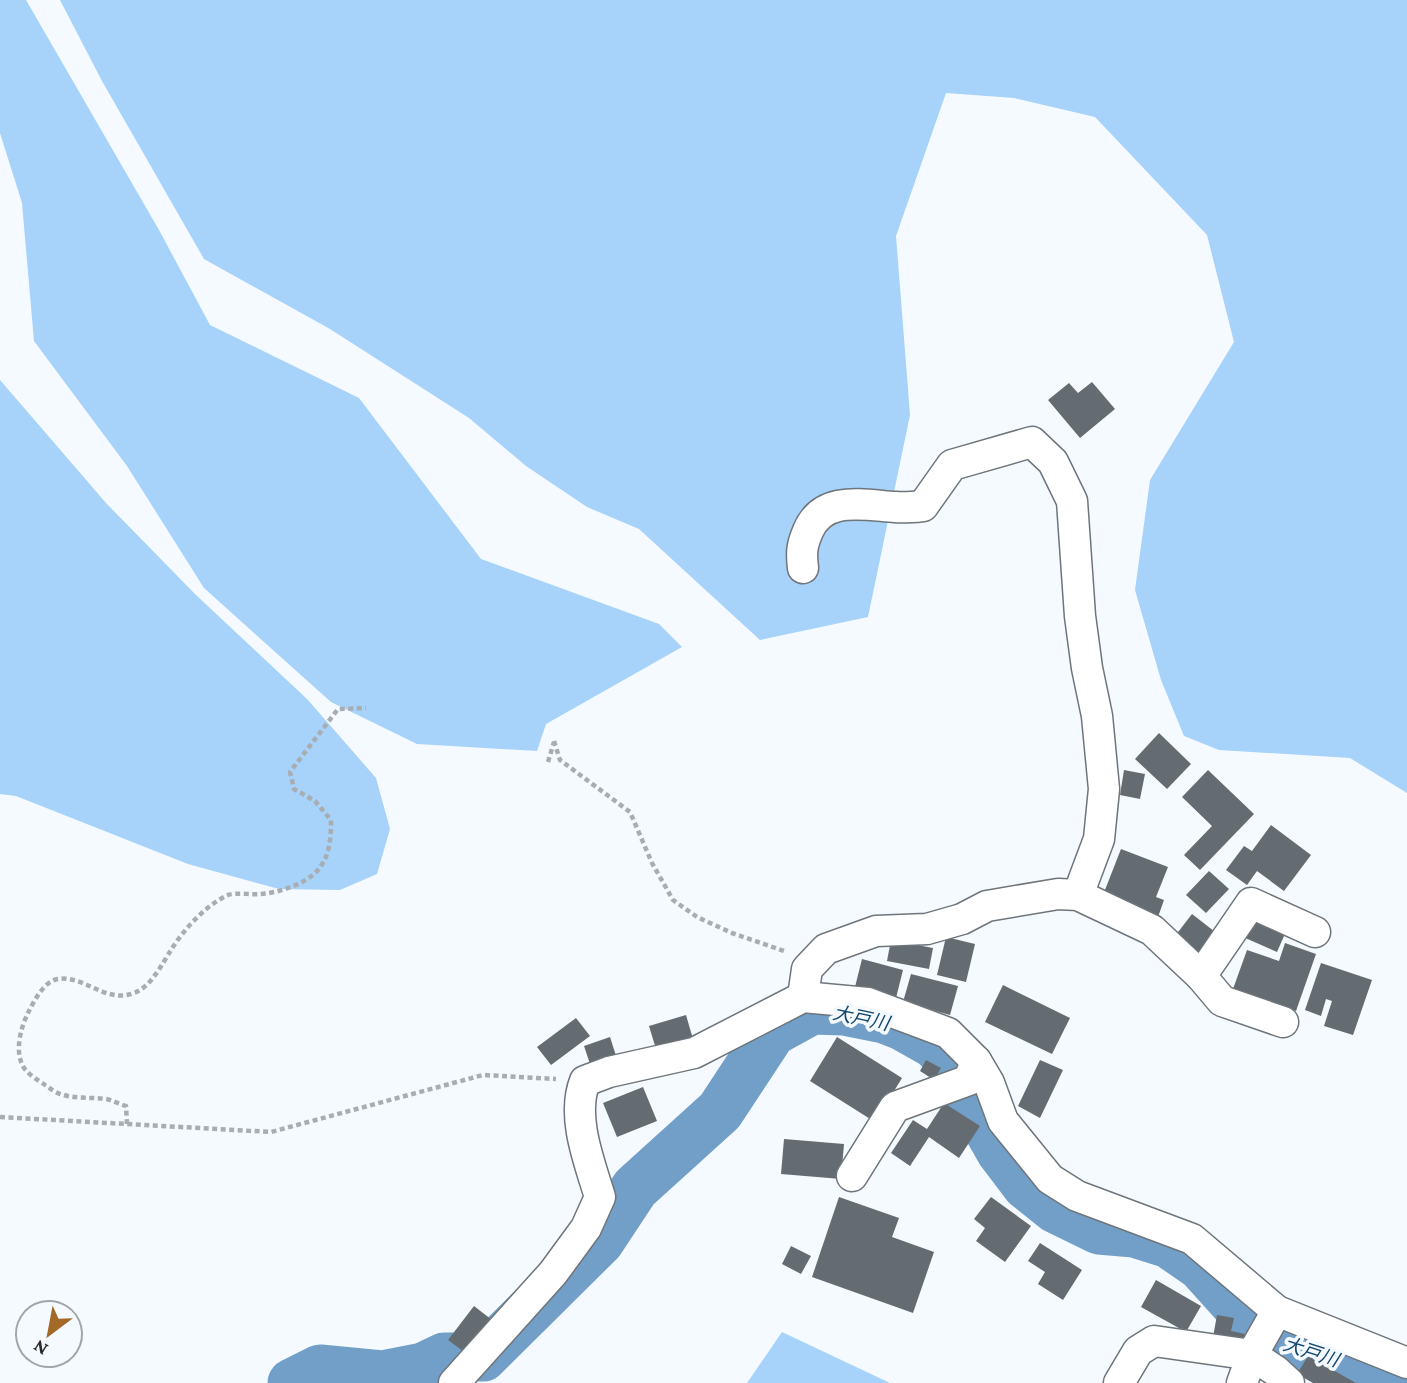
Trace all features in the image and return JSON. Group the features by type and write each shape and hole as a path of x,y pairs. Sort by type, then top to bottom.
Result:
{"street":[{"path":"803,568 800,548 812,520 836,505 861,503 897,508 923,506 952,465 1032,442 1053,462 1072,500 1080,616 1097,716 1104,789 1099,839 1078,895"},
{"path":"469,1366 553,1273 586,1228 600,1197 585,1147 579,1096 585,1081 608,1072 694,1053 805,983 826,949 876,930 927,929 962,919 987,906 1058,894 1078,895 1152,930 1201,976 1222,1001 1283,1022"},
{"path":"1201,976 1251,903 1315,932"},
{"path":"805,983 948,1033 966,1076"},
{"path":"852,1176 895,1107 966,1076 989,1083 1003,1121 1050,1179 1077,1196 1192,1240 1265,1335 1276,1371 1289,1383"},
{"path":"1242,1383 1265,1335"},
{"path":"1119,1383 1138,1350 1154,1341 1265,1335 1407,1363"}],"path":[{"path":"127,1124 126,1106 106,1099 82,1099 60,1094 35,1079 22,1065 19,1045 21,1026 32,1006 48,982 56,979 71,978 99,992 116,996 136,993 160,970 187,928 230,894 262,894 286,889 303,881 321,867 331,839 331,820 314,801 294,789 290,772 338,709 366,708"},
{"path":"548,762 554,741 560,760 630,812 652,863 673,900 696,917 732,933 801,957 805,983"},
{"path":"0,1117 271,1132 483,1076 585,1081"}],"shaded area":[{"path":"0,0 26,0 159,230 210,325 359,398 481,559 659,624 682,647 546,724 537,751 417,744 331,702 204,588 127,466 34,341 22,203 0,133"},
{"path":"60,0 1407,0 1407,793 1350,758 1219,750 1184,736 1161,680 1135,590 1150,480 1234,342 1207,235 1095,117 1014,98 946,93 896,236 910,415 868,617 760,640 639,529 587,507 526,466 469,418 330,329 204,259 102,81"},
{"path":"0,380 106,503 195,594 308,700 376,778 390,829 377,874 340,890 279,889 188,864 16,796 0,794"},
{"path":"782,1332 890,1383 747,1383"}],"building":[{"path":"1092,382 1115,409 1080,438 1048,400 1069,383 1078,393"},
{"path":"1159,733 1191,764 1167,789 1135,759"},
{"path":"1124,770 1145,774 1140,799 1120,795"},
{"path":"1208,770 1254,814 1200,870 1184,855 1212,826 1182,797"},
{"path":"1271,825 1311,855 1284,891 1257,871 1247,885 1226,870 1244,846 1252,851"},
{"path":"1121,849 1168,867 1156,897 1164,900 1158,917 1103,895"},
{"path":"1209,871 1229,889 1206,913 1186,895"},
{"path":"1254,912 1288,927 1277,952 1243,937"},
{"path":"1192,914 1219,935 1202,957 1175,936"},
{"path":"946,937 975,944 966,982 937,975"},
{"path":"891,940 933,948 929,969 887,961"},
{"path":"1285,943 1316,954 1296,1011 1233,989 1247,950 1279,961"},
{"path":"862,959 903,970 895,1002 854,991"},
{"path":"1321,963 1372,980 1353,1035 1324,1026 1332,1001 1326,999 1321,1016 1305,1010"},
{"path":"911,974 958,986 950,1015 903,1002"},
{"path":"1003,985 1070,1018 1052,1054 985,1022"},
{"path":"686,1015 693,1039 656,1049 649,1026"},
{"path":"576,1018 590,1036 551,1065 537,1047"},
{"path":"610,1037 618,1062 592,1070 584,1046"},
{"path":"837,1037 902,1078 875,1122 810,1081"},
{"path":"926,1060 941,1068 934,1080 920,1071"},
{"path":"1040,1060 1063,1070 1040,1118 1018,1106"},
{"path":"643,1087 657,1121 617,1137 603,1103"},
{"path":"944,1103 980,1126 959,1158 929,1137 910,1166 891,1153 913,1120 927,1129"},
{"path":"784,1139 844,1144 841,1179 781,1174"},
{"path":"839,1197 899,1218 892,1237 934,1252 913,1313 812,1277"},
{"path":"991,1197 1031,1226 1005,1262 976,1241 985,1228 974,1219"},
{"path":"1040,1243 1082,1270 1063,1300 1038,1284 1045,1272 1028,1261"},
{"path":"791,1246 811,1256 801,1274 782,1264"},
{"path":"1156,1280 1201,1306 1186,1332 1141,1307"},
{"path":"474,1306 492,1320 467,1354 448,1340"},
{"path":"1217,1315 1234,1318 1231,1331 1245,1334 1242,1343 1213,1337"},
{"path":"1308,1356 1356,1383 1313,1383 1297,1374"}],"waterway":[{"name":"大戸川","path":"292,1383 320,1369 382,1375 423,1367 444,1357 483,1357 600,1241 635,1188 720,1111 772,1032 812,1010 844,1011 884,1019 934,1044 946,1056 1001,1152 1026,1185 1056,1209 1099,1230 1134,1233 1169,1244 1201,1266 1255,1326 1276,1340 1407,1382"}]}
